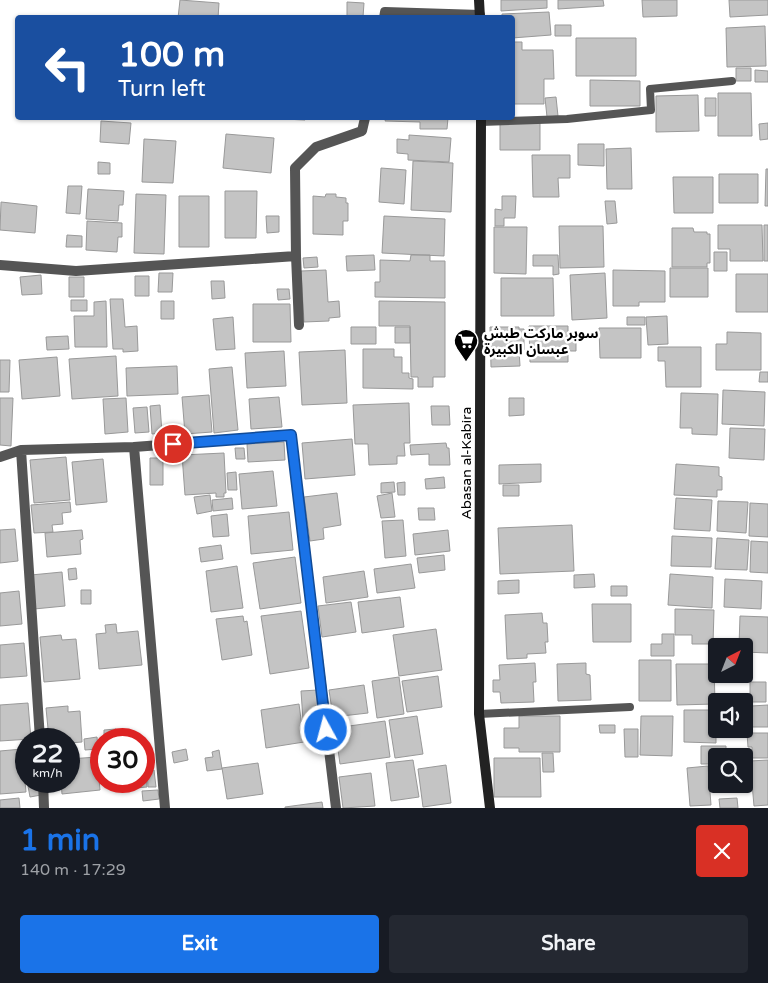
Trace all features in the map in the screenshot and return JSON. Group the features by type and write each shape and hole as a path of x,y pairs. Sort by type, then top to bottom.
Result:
{"main road":[{"path":"479,0 480,15"},
{"name":"Abasan al-Kabira","path":"481,120 479,714 490,808"}],"street":[{"path":"384,15 385,12 456,15"},
{"path":"300,325 296,256 295,168 316,147 362,131 364,120"},
{"path":"0,265 76,270 296,256"},
{"path":"0,457 21,450 134,447 291,435 336,808"},
{"path":"134,447 165,808"},
{"path":"21,450 39,728"},
{"path":"43,793 44,808"}],"lane":[{"path":"515,120 567,119 651,110 650,89 732,81"},
{"path":"479,714 630,707"}],"building":[{"path":"180,0 219,3 218,15 178,15"},
{"path":"501,0 547,0 547,8 501,11"},
{"path":"558,0 603,0 604,6 558,9"},
{"path":"642,0 677,0 677,16 643,17"},
{"path":"729,0 768,0 768,15 730,17"},
{"path":"347,2 364,3 363,15 347,15"},
{"path":"549,12 551,35 515,38 515,15 502,14"},
{"path":"555,25 571,25 571,36 555,36"},
{"path":"765,26 766,66 727,67 726,28"},
{"path":"576,38 636,38 636,76 576,76"},
{"path":"515,42 522,42 522,50 553,50 554,79 544,79 544,104 515,104"},
{"path":"736,68 751,68 751,81 736,81"},
{"path":"755,70 768,71 768,82 755,82"},
{"path":"590,80 640,81 640,106 590,106"},
{"path":"718,93 751,93 752,136 718,136"},
{"path":"698,95 699,131 656,132 656,96"},
{"path":"556,97 558,116 547,117 545,98"},
{"path":"705,98 716,98 716,116 705,116"},
{"path":"448,120 447,129 420,129 420,122 385,121"},
{"path":"101,121 131,123 129,144 100,142"},
{"path":"500,123 540,123 540,150 500,150"},
{"path":"768,123 768,139 760,140 759,124"},
{"path":"226,134 274,138 271,173 223,168"},
{"path":"409,135 451,138 449,162 408,160 408,154 397,153 397,139 409,140"},
{"path":"144,139 176,141 173,183 142,182"},
{"path":"578,144 604,144 604,166 578,165"},
{"path":"631,148 632,189 607,189 606,149"},
{"path":"532,155 570,155 570,178 558,178 559,197 533,197"},
{"path":"413,161 453,163 451,212 411,210"},
{"path":"98,162 110,163 110,174 98,174"},
{"path":"381,168 406,170 404,204 379,202"},
{"path":"766,169 768,169 768,206 765,206"},
{"path":"719,174 758,174 758,203 719,203"},
{"path":"673,177 713,177 713,213 674,213"},
{"path":"68,186 82,186 80,214 66,213"},
{"path":"88,189 124,191 123,205 119,205 118,221 86,219"},
{"path":"225,191 257,191 256,238 225,238"},
{"path":"136,194 166,195 164,254 134,253"},
{"path":"326,194 336,194 336,197 346,198 346,203 348,203 348,221 343,221 343,235 313,234 313,196 325,197"},
{"path":"179,196 209,196 209,247 179,247"},
{"path":"502,196 516,196 515,218 504,218 504,226 495,226 495,209 502,210"},
{"path":"605,201 615,201 617,223 607,224"},
{"path":"1,202 37,206 35,233 0,230"},
{"path":"266,216 279,216 279,232 267,233"},
{"path":"384,216 445,219 444,256 382,253"},
{"path":"87,221 122,223 122,237 118,237 117,252 86,250"},
{"path":"718,225 762,225 763,261 730,261 730,249 718,249"},
{"path":"764,225 768,225 768,261 764,261"},
{"path":"559,226 603,226 604,267 560,268"},
{"path":"494,227 527,227 526,274 494,273"},
{"path":"672,228 693,228 694,232 707,232 707,234 710,234 710,263 707,263 707,267 672,267"},
{"path":"67,235 82,236 82,247 66,247"},
{"path":"714,252 727,252 727,271 714,271"},
{"path":"374,255 375,270 347,271 346,256"},
{"path":"411,255 430,255 430,261 445,261 445,298 375,297 375,282 380,282 380,260 410,261"},
{"path":"533,255 558,255 559,274 553,275 553,266 533,266"},
{"path":"317,257 318,267 304,268 303,258"},
{"path":"670,268 708,268 708,297 670,297"},
{"path":"326,270 328,302 339,301 340,317 329,318 329,321 304,322 301,271"},
{"path":"613,270 665,271 665,302 639,302 639,306 613,306"},
{"path":"159,273 173,273 172,292 158,292"},
{"path":"605,273 607,318 572,320 570,275"},
{"path":"736,274 768,274 768,312 736,312"},
{"path":"41,275 42,294 22,295 20,277"},
{"path":"135,276 149,276 149,296 135,296"},
{"path":"69,277 84,277 84,297 69,297"},
{"path":"501,278 553,278 554,316 501,316"},
{"path":"211,281 224,281 225,298 212,299"},
{"path":"277,289 289,289 290,299 278,300"},
{"path":"110,299 123,299 125,327 137,326 138,351 123,352 123,349 113,349"},
{"path":"71,300 87,300 87,311 71,311"},
{"path":"106,301 107,347 75,347 74,316 94,316 94,302"},
{"path":"161,301 174,301 174,319 161,319"},
{"path":"379,301 445,302 445,377 433,377 433,387 418,387 418,377 411,377 410,326 379,326"},
{"path":"253,304 290,304 291,342 253,342"},
{"path":"667,316 668,344 648,345 646,317"},
{"path":"233,317 235,349 216,350 213,319"},
{"path":"627,317 645,317 645,325 627,325"},
{"path":"529,326 568,326 568,338 576,338 576,351 568,351 568,362 530,362"},
{"path":"351,327 376,327 376,344 351,344"},
{"path":"395,327 410,327 410,343 395,343"},
{"path":"490,327 519,327 519,329 524,329 524,350 519,350 520,366 491,367"},
{"path":"599,328 641,328 641,358 600,358"},
{"path":"727,332 761,333 761,370 716,370 716,344 727,344"},
{"path":"68,336 69,349 47,350 46,337"},
{"path":"658,347 701,347 701,387 666,387 665,361 658,361"},
{"path":"363,349 394,349 394,357 402,357 402,373 409,373 409,378 413,379 413,389 363,388"},
{"path":"345,350 347,403 302,405 299,352"},
{"path":"284,351 286,386 247,388 245,353"},
{"path":"116,356 118,396 72,399 69,359"},
{"path":"57,357 60,396 22,399 19,360"},
{"path":"0,360 10,360 9,392 0,392"},
{"path":"177,366 178,394 127,396 126,368"},
{"path":"232,367 238,430 214,433 209,369"},
{"path":"760,372 768,372 768,382 759,382"},
{"path":"723,390 765,392 764,426 722,424"},
{"path":"681,393 718,394 717,435 692,434 692,428 680,428"},
{"path":"209,395 212,432 185,434 182,397"},
{"path":"279,397 282,427 251,429 249,399"},
{"path":"0,398 13,398 11,446 0,445"},
{"path":"126,398 128,432 105,434 103,399"},
{"path":"509,398 524,398 524,415 509,416"},
{"path":"409,403 410,443 404,443 405,456 397,456 397,464 369,465 368,444 355,444 353,405"},
{"path":"160,405 162,433 152,434 150,406"},
{"path":"431,406 449,406 450,425 432,425"},
{"path":"147,407 149,432 135,433 133,408"},
{"path":"730,428 765,429 764,460 729,458"},
{"path":"352,439 355,475 305,479 302,443"},
{"path":"284,442 285,460 248,462 247,444"},
{"path":"446,443 447,448 449,448 450,465 429,465 429,454 411,455 410,445"},
{"path":"235,448 244,448 245,459 236,459"},
{"path":"224,453 226,493 224,493 224,497 216,497 216,493 185,495 182,455"},
{"path":"66,457 70,500 34,503 30,460"},
{"path":"150,458 163,458 163,485 150,485"},
{"path":"103,459 107,502 76,505 72,462"},
{"path":"541,464 541,482 499,484 499,465"},
{"path":"676,464 719,467 719,476 722,477 722,490 717,490 717,497 674,495"},
{"path":"273,471 277,506 242,509 239,474"},
{"path":"236,472 237,490 228,490 227,473"},
{"path":"444,477 445,488 426,489 425,479"},
{"path":"394,482 395,492 381,493 381,483"},
{"path":"405,482 405,495 398,495 397,483"},
{"path":"503,485 519,485 519,496 503,496"},
{"path":"337,493 341,525 323,528 324,539 310,541 304,497"},
{"path":"392,493 395,517 381,518 377,496"},
{"path":"210,495 212,511 197,514 194,497"},
{"path":"232,498 233,509 213,511 212,500"},
{"path":"676,498 712,500 710,531 674,529"},
{"path":"718,501 748,502 746,533 717,531"},
{"path":"70,502 71,512 62,513 63,524 52,525 53,532 34,533 31,505"},
{"path":"750,503 768,504 768,537 749,536"},
{"path":"418,508 434,508 435,520 419,520"},
{"path":"289,512 293,550 251,554 248,516"},
{"path":"227,514 229,536 213,537 211,516"},
{"path":"403,520 406,556 385,558 382,521"},
{"path":"572,525 574,571 500,574 498,528"},
{"path":"15,529 18,561 0,563 0,530"},
{"path":"82,530 83,539 80,540 81,554 47,557 45,533"},
{"path":"448,530 450,551 415,555 413,534"},
{"path":"672,536 712,538 711,567 671,566"},
{"path":"717,538 749,540 747,570 715,569"},
{"path":"751,541 768,542 768,573 750,572"},
{"path":"221,545 223,559 201,562 199,548"},
{"path":"444,555 445,570 419,573 417,558"},
{"path":"295,557 301,603 260,609 253,563"},
{"path":"411,564 415,588 377,593 374,569"},
{"path":"237,566 243,608 211,612 206,571"},
{"path":"76,568 77,579 69,580 68,569"},
{"path":"364,571 368,597 326,603 323,577"},
{"path":"62,572 65,606 34,609 31,575"},
{"path":"594,574 595,587 574,588 574,575"},
{"path":"670,574 713,577 712,608 668,605"},
{"path":"725,579 762,581 761,609 724,607"},
{"path":"519,580 519,593 498,594 498,581"},
{"path":"611,586 627,586 627,596 611,596"},
{"path":"81,590 91,590 91,604 81,604"},
{"path":"19,591 22,624 0,626 0,593"},
{"path":"400,597 404,627 362,633 358,602"},
{"path":"351,602 356,632 322,637 318,606"},
{"path":"592,604 631,604 631,642 593,642"},
{"path":"675,609 714,610 713,638 708,638 708,644 692,644 692,635 675,635"},
{"path":"301,611 309,668 270,674 261,616"},
{"path":"542,613 543,623 547,623 548,642 545,642 546,653 527,654 527,658 507,659 505,615"},
{"path":"243,616 244,622 247,621 252,655 222,660 216,619"},
{"path":"740,616 768,617 768,653 753,652 753,638 739,638"},
{"path":"116,624 117,633 138,631 142,665 99,669 96,634 106,633 105,625"},
{"path":"436,629 442,670 399,676 393,635"},
{"path":"662,634 674,634 674,656 651,656 651,644 662,644"},
{"path":"61,635 62,640 76,639 80,679 44,682 40,637"},
{"path":"24,643 27,676 0,678 0,645"},
{"path":"639,660 671,660 671,701 639,701"},
{"path":"535,663 536,682 533,682 534,702 501,703 500,692 493,692 493,680 500,680 499,665"},
{"path":"586,663 586,674 590,675 591,700 558,701 557,664"},
{"path":"676,664 708,664 708,683 714,683 715,693 708,693 708,704 677,705"},
{"path":"438,676 442,707 407,712 402,681"},
{"path":"399,677 404,714 377,718 372,681"},
{"path":"766,682 766,702 753,702 753,693 750,693 750,683"},
{"path":"364,685 368,713 333,717 329,690"},
{"path":"318,690 319,719 303,720 301,691"},
{"path":"28,703 30,728 15,728 15,740 0,741 0,705"},
{"path":"299,704 304,742 266,748 261,710"},
{"path":"768,705 768,727 753,727 753,706"},
{"path":"68,706 68,712 80,711 82,742 80,742 80,728 48,728 46,708"},
{"path":"684,710 708,710 708,738 716,738 716,743 684,742"},
{"path":"417,716 423,754 395,758 389,720"},
{"path":"519,716 560,716 560,752 519,752 519,748 504,748 504,728 519,728"},
{"path":"641,716 673,716 672,756 640,755"},
{"path":"385,721 390,757 340,764 335,728"},
{"path":"599,725 615,725 615,733 600,733"},
{"path":"624,729 638,729 638,757 625,757"},
{"path":"753,733 768,733 768,758 753,758 753,748 748,747 747,738 753,738"},
{"path":"90,738 90,750 85,750 84,739"},
{"path":"701,746 726,746 726,748 708,748 708,764 701,764"},
{"path":"186,749 188,760 174,763 172,752"},
{"path":"15,750 15,793 0,794 0,751"},
{"path":"219,750 222,769 207,771 205,758 213,757 212,752"},
{"path":"542,753 553,753 554,772 543,772"},
{"path":"80,758 90,758 90,791 80,792"},
{"path":"494,758 540,758 541,797 494,797"},
{"path":"413,760 419,797 391,801 386,763"},
{"path":"768,760 768,805 754,806 753,761"},
{"path":"258,763 263,794 227,799 222,768"},
{"path":"446,765 451,803 423,807 418,769"},
{"path":"708,766 708,793 710,793 711,805 690,806 687,768"},
{"path":"371,773 375,806 343,808 339,777"},
{"path":"155,790 158,790 159,799 143,801 142,793 155,793"},
{"path":"29,793 41,793 41,795 30,797"},
{"path":"19,798 20,808 0,808 0,800"},
{"path":"737,798 738,808 720,808 719,799"},
{"path":"322,802 323,808 285,808 285,807"}],"place":[{"name":"سوبر ماركت طبش عبسان الكبيرة","path":"466,362"}],"route":[{"path":"173,444 291,435 326,730"}]}
